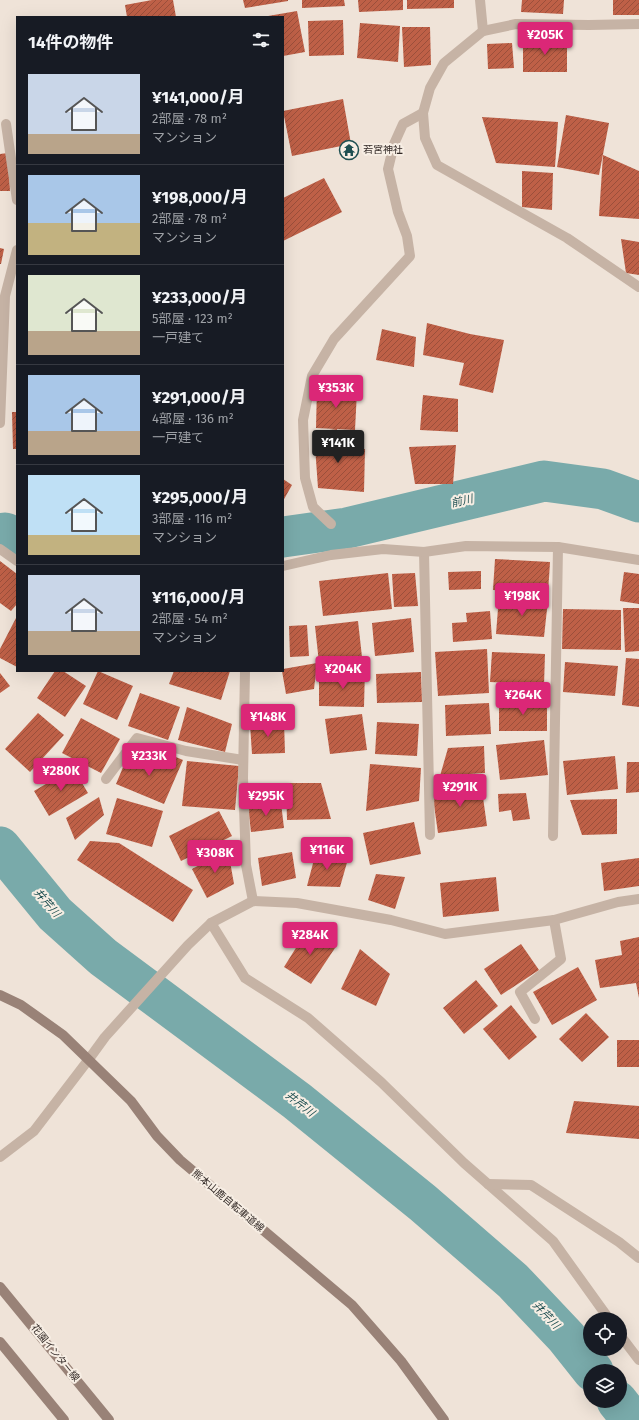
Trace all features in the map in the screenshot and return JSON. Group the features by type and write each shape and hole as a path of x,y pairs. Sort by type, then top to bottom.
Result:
{"main road":[{"name":"熊本山鹿自転車道線","path":"0,995 21,1005 63,1034 131,1101 157,1136 180,1160 352,1305 401,1361 444,1420"},
{"name":"花園インター線","path":"0,1287 109,1420"},
{"path":"0,1342 64,1420"}],"street":[{"path":"480,0 483,32"},
{"path":"639,24 516,24 483,32 444,63 430,88 423,113 424,138 437,165 567,238 639,287"},
{"path":"331,524 313,507 305,478 303,420 312,376 334,339 410,256 407,236 398,212 388,169 394,144 403,124 423,113"},
{"path":"6,124 16,193"},
{"path":"0,423 5,296 16,254"},
{"path":"284,566 331,554 383,549 424,552 466,546 558,547 639,560"},
{"path":"553,836 558,547"},
{"path":"0,549 16,560"},
{"path":"424,552 430,835"},
{"path":"245,672 243,760 246,865 253,901"},
{"path":"106,779 137,738 186,751 243,760"},
{"path":"0,1157 34,1131 108,1034 188,945 211,923 253,901 297,903 391,920 445,934 554,920 618,902 639,899"},
{"path":"535,1019 520,992 561,959 554,920"},
{"path":"211,923 245,978 308,1018 381,1082 464,1163 553,1241 604,1312"},
{"path":"488,1184 531,1185 619,1242 639,1258"},
{"path":"627,1344 639,1360"}],"building":[{"path":"152,0 173,0 176,16 127,16 125,5"},
{"path":"243,0 288,0 288,1 245,8"},
{"path":"302,0 344,0 345,6 302,8"},
{"path":"358,0 403,0 403,10 359,12"},
{"path":"407,0 454,0 454,8 407,9"},
{"path":"522,0 564,0 563,14 521,12"},
{"path":"613,0 639,0 639,15 613,15"},
{"path":"297,11 305,52 284,56 284,16 268,16"},
{"path":"343,20 344,55 309,56 308,21"},
{"path":"360,23 400,26 398,62 357,58"},
{"path":"402,27 430,27 431,65 404,67"},
{"path":"523,41 567,41 567,72 523,72"},
{"path":"512,43 514,68 488,69 487,44"},
{"path":"343,99 351,144 292,156 284,111"},
{"path":"566,115 609,123 599,175 557,167"},
{"path":"482,117 558,122 555,167 496,163"},
{"path":"8,153 10,191 0,191 0,154"},
{"path":"603,155 639,171 639,219 599,216"},
{"path":"522,171 553,173 552,210 522,207"},
{"path":"324,178 342,212 284,241 284,198"},
{"path":"621,239 639,242 639,275 626,273"},
{"path":"0,248 4,249 1,264 0,264"},
{"path":"427,323 470,334 504,340 493,393 459,385 464,363 423,355"},
{"path":"382,329 416,337 414,367 376,360"},
{"path":"317,387 357,391 355,430 316,428"},
{"path":"423,395 458,399 458,432 420,430"},
{"path":"12,412 16,412 16,449 13,449"},
{"path":"337,429 337,450 365,449 364,492 318,488 314,432"},
{"path":"456,445 453,484 415,484 409,447"},
{"path":"284,480 292,485 284,499"},
{"path":"495,559 550,562 548,593 493,590"},
{"path":"0,561 16,573 16,605 11,611 0,603"},
{"path":"481,571 481,589 449,590 448,572"},
{"path":"624,572 639,574 639,604 620,601"},
{"path":"388,573 392,609 323,616 319,581"},
{"path":"415,573 418,606 394,607 392,574"},
{"path":"499,596 548,600 544,637 496,634"},
{"path":"623,608 639,608 639,651 625,652"},
{"path":"563,609 621,610 621,650 562,649"},
{"path":"490,611 492,639 453,642 452,623 467,622 466,613"},
{"path":"16,618 16,666 0,658 0,649"},
{"path":"411,618 414,652 375,656 372,623"},
{"path":"358,621 362,657 319,663 315,626"},
{"path":"307,625 309,656 290,657 289,626"},
{"path":"487,649 489,693 438,696 435,652"},
{"path":"492,652 545,654 544,685 490,682"},
{"path":"626,658 639,659 639,707 622,705"},
{"path":"565,662 618,666 615,696 563,692"},
{"path":"317,663 314,689 286,694 282,672 284,672 284,669"},
{"path":"365,668 364,707 319,706 319,680"},
{"path":"54,672 65,672 86,686 65,717 37,698"},
{"path":"98,672 133,686 117,720 83,704"},
{"path":"174,672 230,672 221,700 169,684"},
{"path":"421,672 422,702 377,703 376,674"},
{"path":"0,673 10,686 0,693"},
{"path":"140,693 180,707 168,740 128,726"},
{"path":"499,701 547,701 547,731 499,731"},
{"path":"489,703 491,734 446,736 445,705"},
{"path":"187,707 232,724 225,752 178,740"},
{"path":"38,713 64,735 30,772 5,749"},
{"path":"362,714 367,750 330,754 325,719"},
{"path":"81,718 120,739 101,773 62,753"},
{"path":"284,722 285,753 252,754 250,724"},
{"path":"377,722 419,724 417,756 375,754"},
{"path":"544,740 548,775 500,780 496,745"},
{"path":"484,746 485,773 440,776 448,748"},
{"path":"129,753 165,768 171,755 183,760 164,804 116,784"},
{"path":"615,756 618,789 567,795 563,761"},
{"path":"187,761 239,766 235,810 182,806"},
{"path":"627,762 639,762 639,792 626,793"},
{"path":"370,764 421,768 419,801 366,811"},
{"path":"73,768 88,793 49,816 34,791"},
{"path":"286,783 321,783 331,819 287,820"},
{"path":"481,783 487,826 438,833 432,791"},
{"path":"526,793 530,819 513,821 511,810 499,812 498,794"},
{"path":"99,797 104,815 75,840 66,818"},
{"path":"117,798 163,811 152,847 106,834"},
{"path":"617,799 617,834 582,835 570,800"},
{"path":"281,803 284,828 251,832 248,806"},
{"path":"219,811 232,836 181,861 169,836"},
{"path":"414,822 421,854 370,865 363,833"},
{"path":"90,841 119,843 193,890 173,922 77,860"},
{"path":"228,850 234,884 207,898 192,869"},
{"path":"292,852 296,878 262,886 258,858"},
{"path":"316,852 348,859 340,887 307,886"},
{"path":"639,858 639,886 604,891 601,863"},
{"path":"376,874 405,877 395,909 368,900"},
{"path":"496,877 499,911 443,917 440,883"},
{"path":"309,927 337,945 311,984 284,967"},
{"path":"639,937 639,998 636,983 600,988 595,960 622,955 620,941"},
{"path":"521,944 539,970 501,995 484,969"},
{"path":"360,949 390,974 376,1006 341,989"},
{"path":"578,967 597,1000 552,1025 533,992"},
{"path":"476,980 498,1006 464,1034 443,1008"},
{"path":"511,1005 537,1037 509,1060 483,1029"},
{"path":"586,1013 609,1037 582,1062 559,1039"},
{"path":"617,1040 639,1040 639,1067 617,1067"},
{"path":"574,1101 639,1106 639,1139 566,1133"}],"waterway":[{"name":"前川","path":"284,537 347,528 544,481 603,489 639,502"},
{"name":"前川","path":"5,533 16,538"},
{"name":"井芹川","path":"0,847 55,914 103,957 297,1101 423,1203 513,1281 566,1337 587,1364"},
{"name":"井芹川","path":"623,1408 632,1420"}],"place":[{"name":"若宮神社","path":"349,150"}]}
